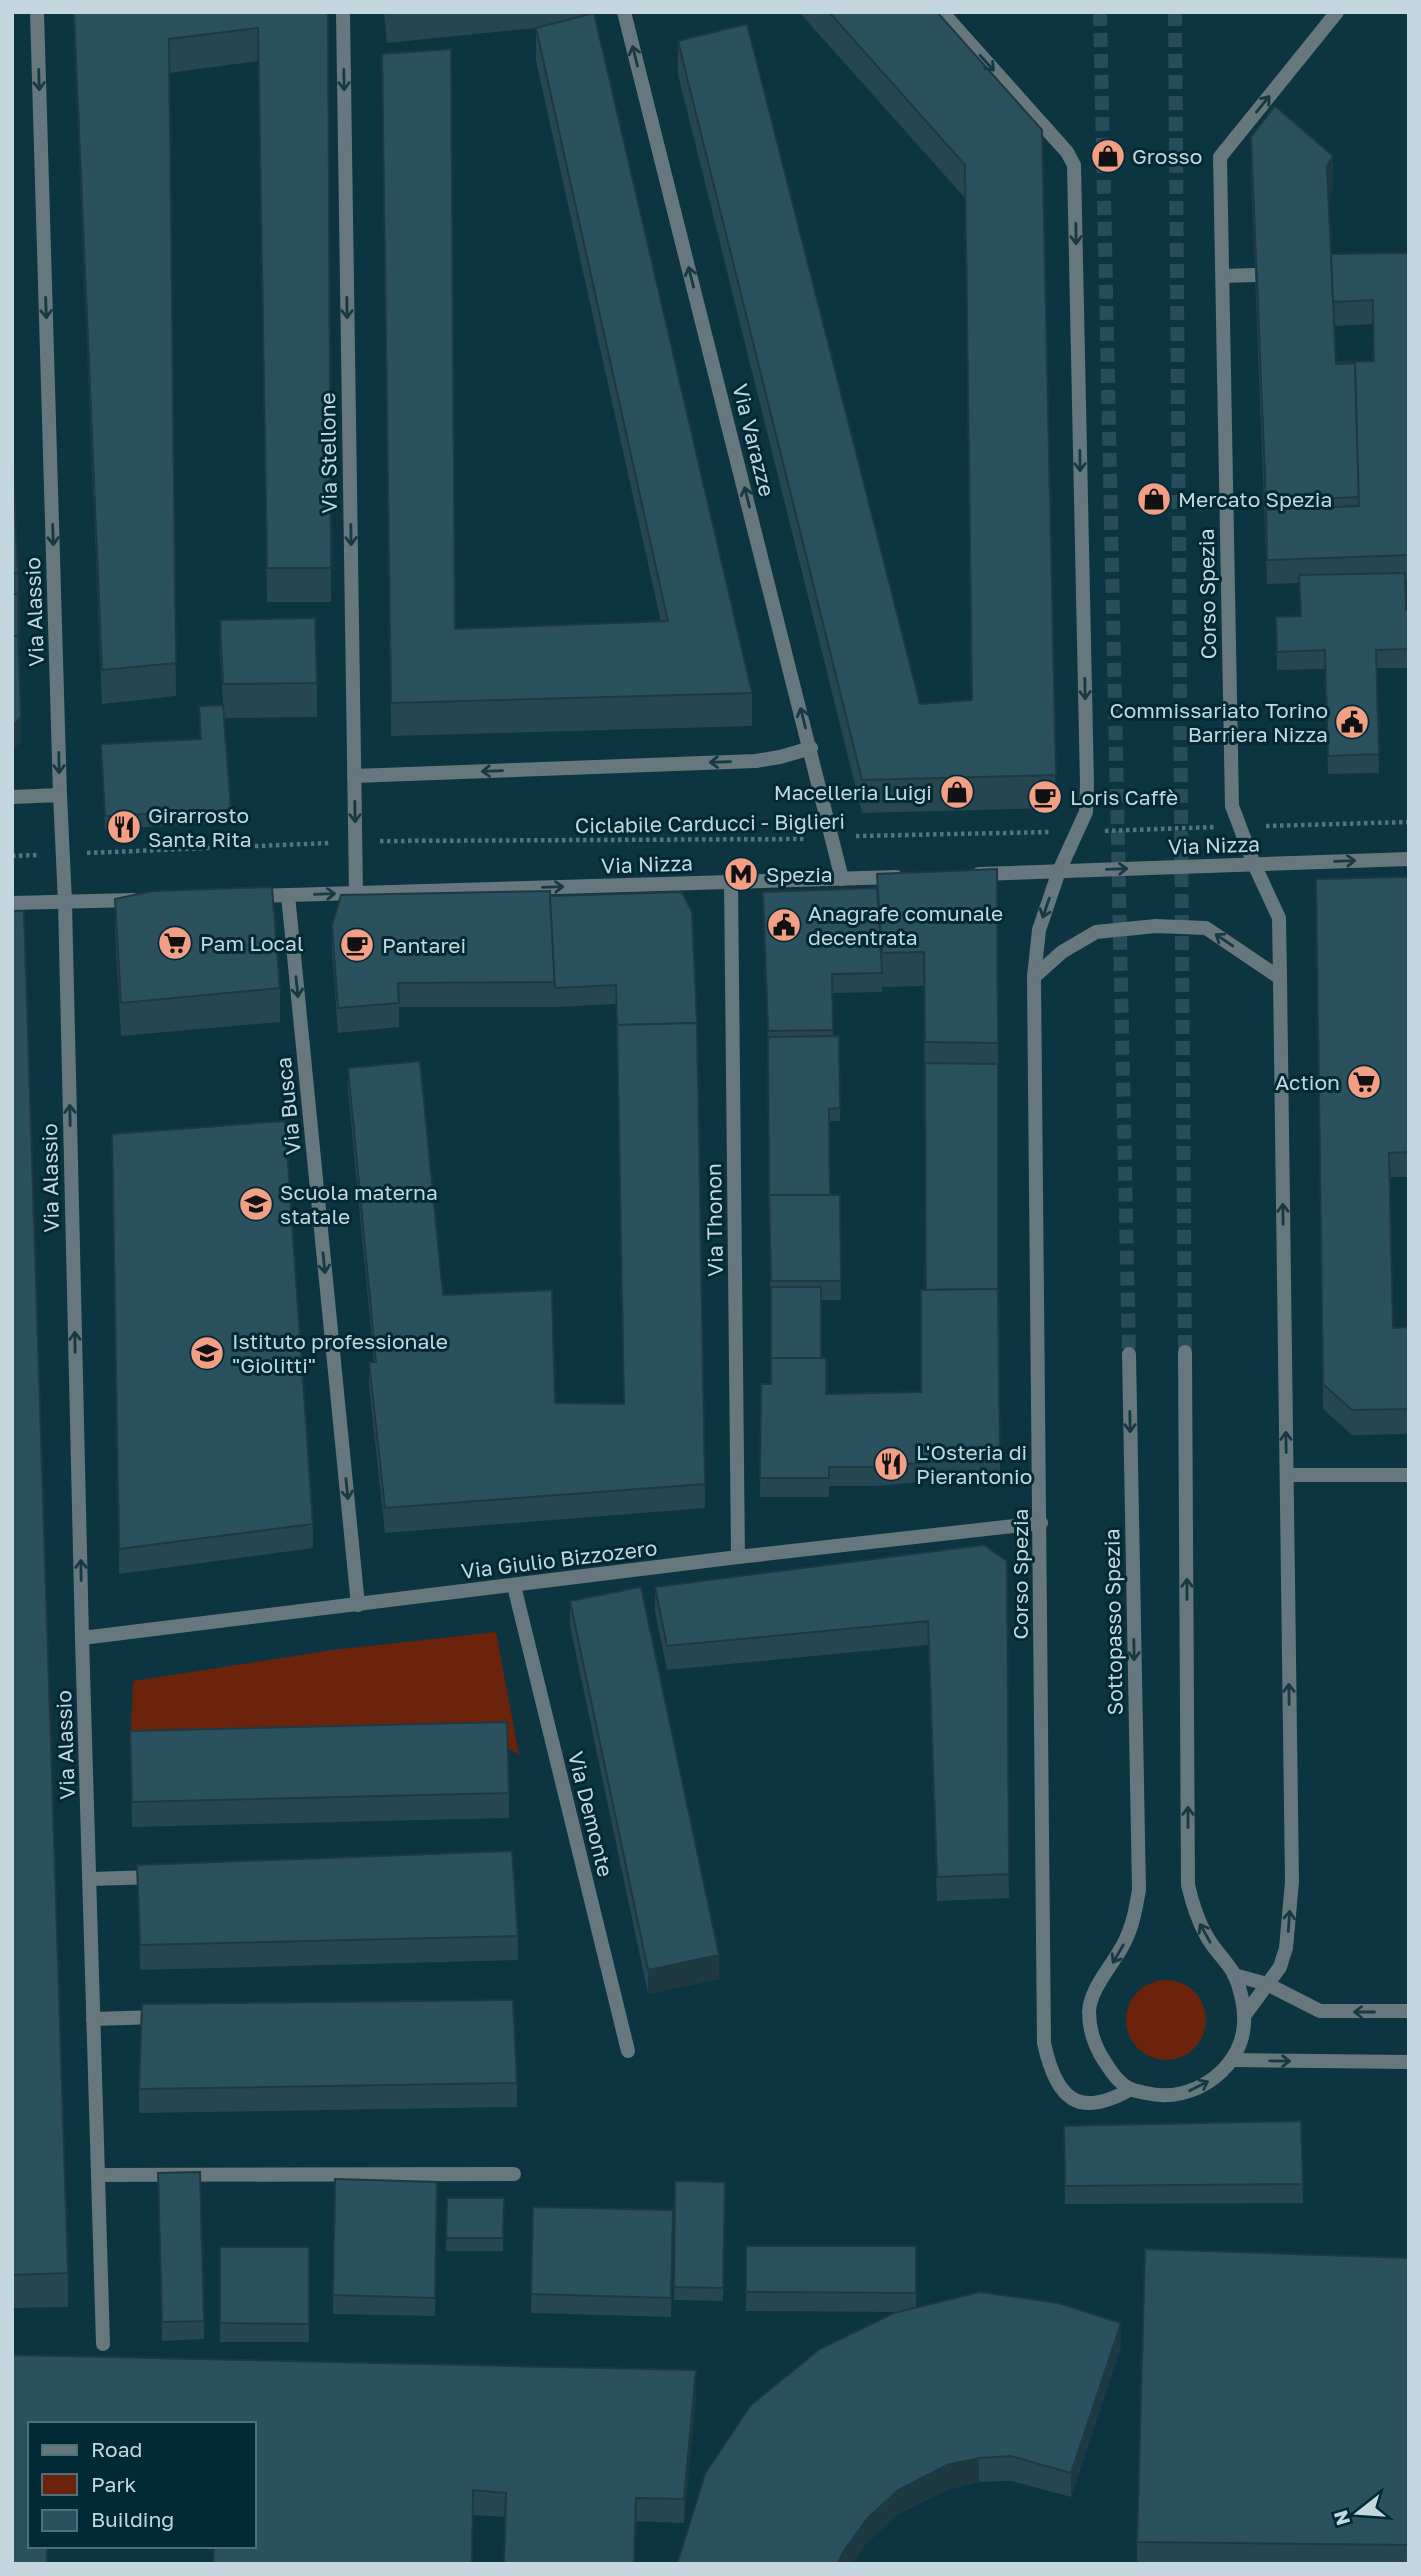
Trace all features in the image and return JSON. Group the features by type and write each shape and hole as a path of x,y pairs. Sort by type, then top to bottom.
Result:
{"street":[{"name":"Via Alassio","path":"37,12 65,902 82,1638 103,2344"},
{"name":"Via Stellone","path":"343,12 356,893"},
{"name":"Via Varazze","path":"624,12 842,879"},
{"name":"Corso Spezia","path":"942,12 1067,152 1074,166 1086,812 1059,872 1039,930 1034,977 1044,2043 1049,2067 1060,2088 1075,2100 1091,2105 1109,2102 1130,2089 1156,2095 1177,2095 1197,2088 1217,2076 1231,2060 1241,2038 1244,2015 1234,1975 1206,1935 1194,1910 1188,1885 1185,1352"},
{"name":"Corso Spezia","path":"1244,2015 1280,1967 1286,1948 1292,1882 1287,1475 1279,918 1254,864 1232,806 1220,157 1337,12"},
{"path":"1223,276 1255,275"},
{"path":"354,776 756,761 811,748"},
{"path":"12,797 60,794"},
{"name":"Via Nizza","path":"967,875 1409,859"},
{"name":"Via Nizza","path":"236,897 912,877"},
{"name":"Via Thonon","path":"731,882 738,1557"},
{"name":"Via Busca","path":"288,895 358,1605"},
{"path":"12,903 144,899"},
{"path":"1034,977 1062,952 1096,932 1156,926 1206,928 1280,978"},
{"name":"Sottopasso Spezia","path":"1129,1354 1139,1890 1134,1919 1125,1942 1095,1991 1089,2008 1097,2050 1111,2073 1130,2089"},
{"path":"1287,1475 1409,1475"},
{"name":"Via Giulio Bizzozero","path":"82,1638 738,1557 1041,1523"},
{"name":"Via Demonte","path":"514,1586 628,2051"},
{"path":"90,1880 173,1876"},
{"path":"1234,1975 1267,1984 1320,2011 1409,2011"},
{"path":"93,2019 176,2017"},
{"path":"1231,2060 1409,2062"},
{"path":"98,2175 514,2174"}],"path":[{"name":"Ciclabile Carducci - Biglieri","path":"12,856 355,843 833,837 1409,822"}],"green space":[{"path":"496,1632 519,1755 507,1747 130,1755 133,1681 333,1650"},
{"path":"1166,1980 1181,1983 1194,1992 1203,2005 1206,2020 1203,2035 1194,2048 1181,2057 1166,2060 1151,2057 1138,2048 1129,2035 1126,2020 1129,2005 1138,1992 1151,1983"}],"building":[{"path":"74,12 328,12 331,568 267,568 258,28 169,39 176,663 102,670"},
{"path":"829,12 937,12 1042,130 1056,775 862,780 678,41 747,24 920,704 972,700 965,165"},
{"path":"594,13 752,693 391,703 382,54 451,49 455,629 668,621 536,28"},
{"path":"1275,106 1333,156 1327,166 1336,364 1355,363 1359,497 1266,501 1251,137"},
{"path":"1409,253 1409,555 1267,560 1266,510 1359,506 1355,363 1336,362 1374,361 1373,300 1333,302 1331,254"},
{"path":"12,445 18,573 12,573"},
{"name":"Commissariato Torino Barriera Nizza","path":"1405,573 1409,649 1376,650 1379,754 1328,756 1325,650 1277,652 1276,617 1301,616 1299,575"},
{"path":"12,594 18,594 18,636 12,636"},
{"path":"315,618 317,683 223,684 220,620"},
{"path":"12,636 18,636 21,717 12,726"},
{"path":"223,705 231,810 105,816 101,744 201,739 199,706"},
{"path":"997,869 998,1043 925,1042 924,952 882,953 877,874"},
{"path":"1409,877 1409,1152 1389,1153 1393,1328 1409,1327 1409,1409 1352,1410 1323,1384 1316,879"},
{"path":"272,887 280,988 121,1003 115,899 153,891"},
{"path":"877,888 882,973 832,974 833,1030 768,1031 763,892"},
{"path":"550,891 555,982 398,983 399,1003 338,1008 332,925 341,895"},
{"path":"682,892 692,912 697,1023 617,1025 617,1030 616,985 555,988 550,896"},
{"path":"12,911 24,911 68,2273 12,2275"},
{"path":"697,1023 705,1484 385,1508 369,1362 376,1362 348,1068 420,1061 443,1295 552,1290 555,1403 624,1404 617,1025"},
{"path":"839,1036 840,1108 829,1109 830,1195 769,1195 769,1201 768,1037"},
{"path":"925,1063 998,1064 998,1289 926,1290"},
{"name":"Istituto professionale \"Giolitti\"","path":"285,1121 313,1524 119,1549 112,1134"},
{"path":"769,1195 840,1195 841,1281 771,1281"},
{"path":"771,1287 821,1287 821,1358 771,1358"},
{"path":"998,1289 1000,1455 877,1467 829,1467 829,1478 760,1478 761,1384 771,1384 771,1358 826,1358 826,1394 921,1392 921,1290"},
{"path":"984,1545 1007,1561 1009,1874 937,1877 928,1621 667,1646 655,1587"},
{"path":"641,1587 719,1955 648,1970 570,1601"},
{"path":"507,1722 509,1793 132,1802 130,1731"},
{"path":"512,1851 518,1936 140,1945 137,1865"},
{"path":"513,2000 517,2083 139,2089 142,2004"},
{"path":"1301,2121 1303,2184 1065,2186 1064,2126"},
{"path":"200,2172 204,2321 162,2322 158,2173"},
{"path":"335,2179 437,2182 435,2298 333,2295"},
{"path":"675,2181 725,2182 723,2288 674,2287"},
{"path":"447,2198 504,2198 503,2238 446,2238"},
{"path":"533,2207 673,2210 671,2298 531,2294"},
{"path":"746,2246 916,2246 916,2293 746,2292"},
{"path":"220,2247 309,2247 309,2324 220,2323"},
{"path":"1145,2249 1409,2258 1409,2545 1137,2542"},
{"path":"980,2292 1058,2303 1121,2323 1071,2473 1011,2456 979,2458 947,2465 898,2490 867,2519 843,2552 838,2564 677,2564 705,2474 751,2405 820,2349 894,2313"},
{"path":"12,2355 696,2370 684,2499 636,2498 634,2564 504,2564 506,2493 473,2490 472,2564 213,2564 214,2548 256,2548 256,2422 28,2422 28,2548 47,2548 47,2564 12,2564"}],"tunnel":[{"path":"1100,12 1129,1354"},
{"path":"1175,12 1185,1352"}],"place":[{"name":"Grosso","path":"1108,156"},
{"name":"Mercato Spezia","path":"1154,499"},
{"name":"Commissariato Torino Barriera Nizza","path":"1352,722"},
{"name":"Macelleria Luigi","path":"957,792"},
{"name":"Loris Caffè","path":"1045,797"},
{"name":"Girarrosto Santa Rita","path":"124,827"},
{"name":"Spezia","path":"741,874"},
{"name":"Anagrafe comunale decentrata","path":"784,925"},
{"name":"Pam Local","path":"175,943"},
{"name":"Pantarei","path":"357,945"},
{"name":"Action","path":"1364,1082"},
{"name":"Scuola materna statale","path":"256,1204"},
{"name":"Istituto professionale \"Giolitti\"","path":"207,1353"},
{"name":"L'Osteria di Pierantonio","path":"891,1464"}]}
